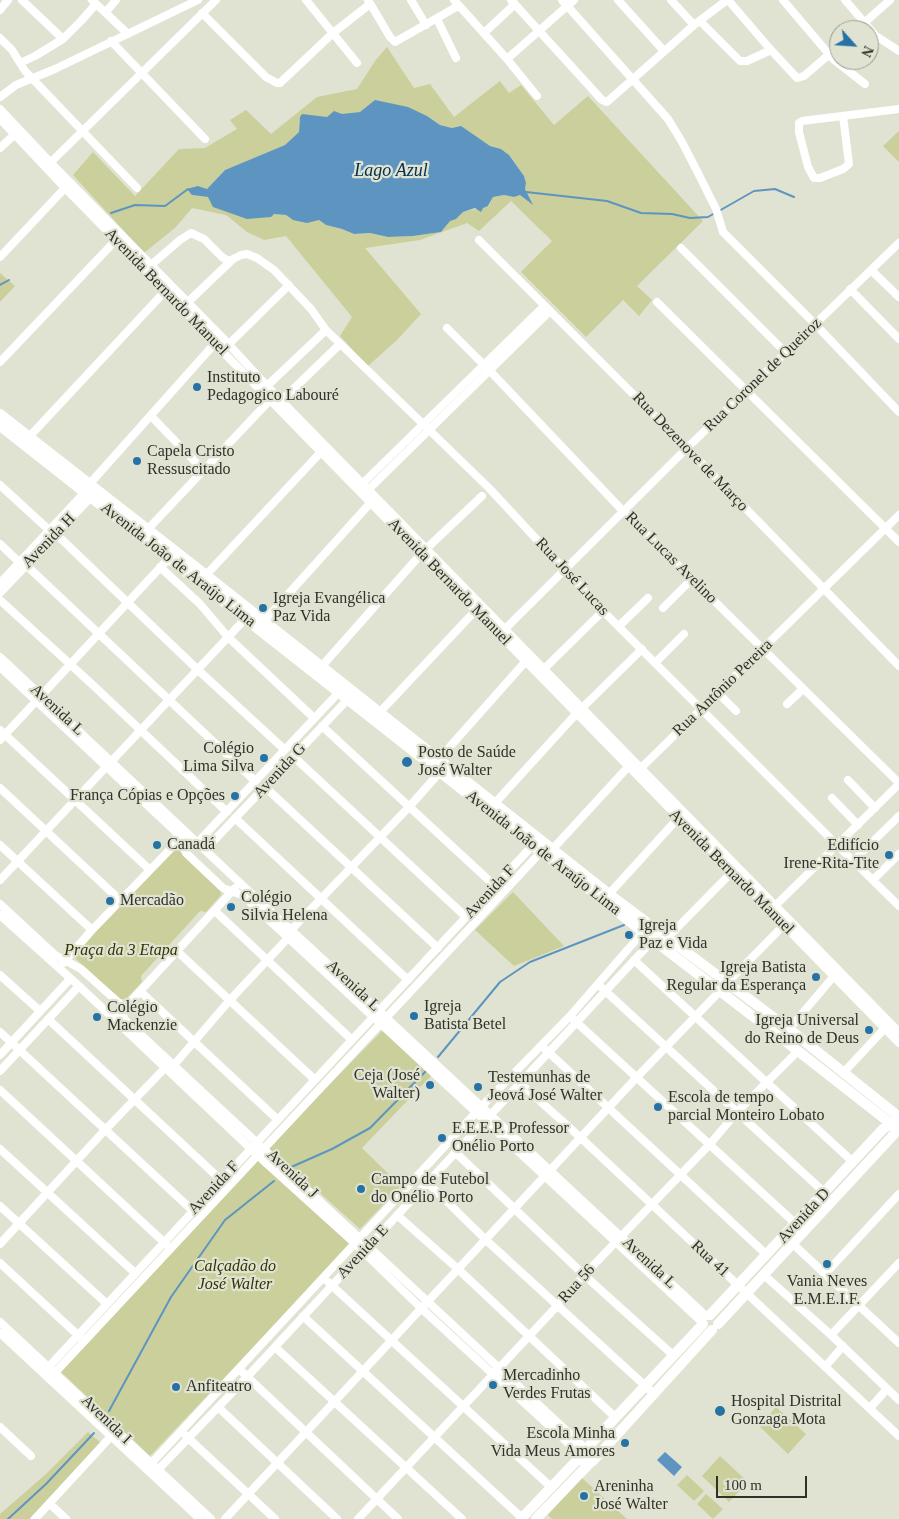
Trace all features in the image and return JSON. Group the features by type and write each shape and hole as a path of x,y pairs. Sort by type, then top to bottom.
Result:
{"main road":[{"name":"Avenida João de Araújo Lima","path":"0,414 169,558 351,696 440,772 452,775"},
{"name":"Avenida João de Araújo Lima","path":"1,428 148,529 322,666 342,689"},
{"name":"Avenida João de Araújo Lima","path":"351,696 380,712 439,759 452,775 465,786 719,992 898,1123"},
{"name":"Avenida João de Araújo Lima","path":"465,786 495,803 543,848 609,894 790,1029 844,1072 898,1123"},
{"name":"Avenida D","path":"538,1518 653,1393 738,1286 883,1130 898,1123"},
{"name":"Avenida D","path":"522,1518 673,1356 764,1275 898,1123"},
{"path":"583,1452 584,1462 592,1460"}],"street":[{"path":"0,10 8,0"},
{"path":"22,0 63,38"},
{"path":"106,12 116,0"},
{"path":"0,97 16,85 33,79 198,0"},
{"path":"49,165 216,0"},
{"path":"306,0 357,63"},
{"path":"411,0 426,25"},
{"path":"507,59 540,31 565,3 574,0"},
{"path":"618,0 664,51"},
{"path":"671,0 740,62 747,61 771,50"},
{"path":"484,33 513,2 602,100 606,102 697,23 728,0 795,76 800,78 804,76 829,54 782,0"},
{"path":"845,0 862,20"},
{"path":"867,20 890,0"},
{"path":"20,63 63,38 81,21 94,2 128,34"},
{"path":"202,13 274,83 280,82 369,2 391,40 397,42 437,19 456,3 507,59 537,96"},
{"path":"565,3 668,119 682,142 716,209 720,227 725,235 815,324 899,412"},
{"path":"437,19 456,58"},
{"path":"0,38 12,50 33,79 136,188"},
{"path":"879,38 899,51"},
{"path":"111,42 205,139"},
{"path":"847,70 865,84"},
{"path":"842,116 849,164 843,169 820,178 814,178 808,167 798,123 842,116 899,108"},
{"name":"Avenida Bernardo Manuel","path":"0,109 49,165 65,188 116,240 168,288 188,302 282,400 321,452 363,489"},
{"name":"Avenida Bernardo Manuel","path":"0,119 151,265 215,343 271,400 308,433 424,551 502,631 526,661 641,768 732,872 776,905 887,1025 899,1043"},
{"path":"0,148 15,134"},
{"path":"0,257 65,188"},
{"path":"151,265 191,233 204,239 222,257 230,262 188,302"},
{"path":"0,362 116,240"},
{"name":"Rua Dezenove de Março","path":"479,240 687,448 899,666"},
{"name":"Rua Coronel de Queiroz","path":"502,631 687,448 899,243"},
{"path":"681,248 786,353"},
{"name":"Rua José Lucas","path":"230,262 243,254 250,255 264,262 289,285 326,330 489,488 602,611 899,906"},
{"path":"871,270 899,297"},
{"path":"222,350 289,285"},
{"path":"29,437 168,288"},
{"path":"850,289 899,339"},
{"path":"657,302 748,390 899,542"},
{"path":"363,489 547,308"},
{"name":"Rua Lucas Avelino","path":"447,328 624,511 899,783"},
{"path":"267,386 326,330"},
{"name":"Avenida H","path":"0,593 23,563 91,491 151,416 221,336"},
{"path":"282,400 340,344"},
{"path":"148,529 271,400"},
{"path":"151,416 204,471"},
{"path":"206,575 321,452"},
{"path":"0,485 284,749"},
{"path":"322,666 424,551 482,496"},
{"path":"264,621 373,500"},
{"name":"Rua Antônio Pereira","path":"641,768 899,515"},
{"path":"0,544 99,632 255,781"},
{"path":"150,870 76,800 2,735 39,698 169,558"},
{"name":"Avenida H","path":"0,583 23,563"},
{"path":"160,568 200,604 228,637 314,718"},
{"path":"663,608 692,579"},
{"name":"Avenida Bernardo Manuel","path":"458,586 476,610 544,669 628,767 681,815 748,883 784,925 834,976 887,1025 899,1032"},
{"path":"619,626 648,598"},
{"path":"0,600 226,812"},
{"path":"380,712 476,610"},
{"path":"544,669 602,611"},
{"path":"0,880 246,618"},
{"path":"655,663 684,634"},
{"path":"495,803 580,711 642,649"},
{"name":"Avenida L","path":"0,657 39,698 109,764 198,842 282,926 288,938 373,1017 480,1109"},
{"path":"439,759 526,661"},
{"name":"Avenida L","path":"0,667 39,698"},
{"name":"Avenida G","path":"198,842 342,689"},
{"path":"787,704 803,689"},
{"path":"718,693 736,711"},
{"name":"Avenida G","path":"205,850 351,696"},
{"path":"322,726 495,886"},
{"path":"294,757 466,917"},
{"name":"Avenida L","path":"109,764 175,831 186,853 223,888 242,895 282,926 292,929 380,1011 488,1117 709,1322"},
{"path":"543,848 628,767 641,768"},
{"path":"292,929 440,772"},
{"path":"848,780 875,808"},
{"path":"776,905 899,783"},
{"path":"265,787 438,948"},
{"path":"0,788 120,901"},
{"path":"832,798 858,825"},
{"path":"609,894 681,815"},
{"path":"853,861 899,816"},
{"path":"235,818 408,980"},
{"path":"58,968 92,930 187,833"},
{"path":"0,845 92,930"},
{"name":"Avenida F","path":"42,1372 495,886 543,848"},
{"name":"Avenida F","path":"52,1376 382,1024 543,848"},
{"path":"872,880 899,854"},
{"path":"667,938 732,872"},
{"path":"114,1020 240,883"},
{"name":"Avenida J","path":"0,904 54,955 78,967 119,1003 121,1012 126,1020 162,1059 165,1068 258,1156 358,1241"},
{"path":"215,911 352,1040"},
{"name":"Avenida J","path":"0,915 114,1020 162,1059 174,1065 265,1148 366,1249 583,1452"},
{"path":"728,983 784,925"},
{"name":"Avenida E","path":"149,1466 480,1109 570,1016 643,932"},
{"path":"174,1065 229,1001 288,938"},
{"name":"Avenida E","path":"156,1472 247,1377 653,940"},
{"path":"178,952 315,1080"},
{"path":"634,960 853,1162"},
{"path":"0,975 40,1011"},
{"path":"790,1029 834,976"},
{"path":"0,1055 70,979"},
{"path":"599,984 824,1194"},
{"path":"0,1070 78,986"},
{"path":"141,992 278,1120"},
{"path":"225,1519 426,1306 458,1269 694,1016 719,992"},
{"path":"570,1016 796,1224"},
{"path":"48,1020 221,1180"},
{"path":"844,1072 887,1025"},
{"path":"0,1032 193,1211"},
{"path":"540,1046 549,1052 767,1255"},
{"name":"Rua 56","path":"358,1519 584,1275 710,1144 736,1112 798,1051"},
{"path":"0,1244 165,1068"},
{"name":"Rua 41","path":"520,1083 899,1436"},
{"path":"0,1090 172,1249"},
{"path":"0,1149 135,1273"},
{"path":"455,1152 584,1275 673,1356"},
{"path":"420,1175 486,1240 653,1393"},
{"path":"825,1274 899,1194"},
{"path":"0,1206 106,1304"},
{"path":"397,1216 458,1269 616,1417"},
{"path":"792,1244 899,1343"},
{"path":"0,1263 84,1342"},
{"path":"831,1335 898,1265"},
{"path":"764,1275 898,1397"},
{"path":"323,1278 551,1487"},
{"path":"303,1316 522,1518"},
{"name":"Avenida I","path":"0,1322 48,1366 52,1376"},
{"name":"Avenida I","path":"0,1333 42,1372 52,1376 149,1466 211,1519"},
{"path":"825,1366 843,1346"},
{"path":"275,1347 462,1519"},
{"path":"238,1369 398,1519"},
{"path":"870,1408 887,1389"},
{"path":"218,1408 337,1519"},
{"path":"0,1427 31,1456"},
{"path":"180,1431 275,1519"},
{"path":"35,1519 114,1433"},
{"name":"Avenida I","path":"156,1472 200,1519"},
{"path":"50,1504 66,1519"},
{"path":"530,1510 538,1518"}],"green space":[{"path":"387,47 414,88 430,84 454,117 500,81 509,93 521,85 554,125 588,96 703,221 637,286 652,300 639,316 623,300 586,337 521,272 552,241 511,201 479,231 467,223 420,240 365,248 421,314 397,340 368,366 340,336 352,317 286,236 264,240 247,232 226,215 192,208 176,227 144,253 73,175 93,152 135,196 179,149 205,148 237,129 230,120 246,110 271,134 317,97 357,89 375,61","holes":["360,112 427,116 440,125 452,128 490,146 501,149 509,155 524,176 525,189 532,204 520,195 514,197 504,195 493,197 489,206 463,212 456,219 450,220 441,232 388,237 370,233 354,234 326,225 319,220 293,220 286,215 274,214 208,197 192,195 198,186 207,189 225,170 285,145 299,132 300,117 327,117"]},
{"path":"899,131 899,162 883,146"},
{"path":"0,273 15,286 0,302"},
{"name":"Praça da 3 Etapa","path":"173,850 179,850 221,889 221,895 206,912 200,911 141,976 142,982 126,999 119,999 76,959 75,953"},
{"path":"513,892 564,946 514,966 475,930"},
{"path":"383,1030 432,1075 362,1148 401,1186 360,1229 267,1148"},
{"name":"Calçadão do José Walter","path":"259,1159 351,1244 150,1456 61,1372"},
{"path":"776,1407 806,1434 788,1454 759,1426"},
{"path":"88,1432 101,1443 29,1519 0,1519 0,1514 45,1475"},
{"path":"720,1456 748,1482 729,1502 702,1476"},
{"path":"687,1475 704,1491 694,1501 677,1485"},
{"name":"Areninha José Walter","path":"582,1478 627,1519 552,1519 548,1515"},
{"path":"706,1494 723,1509 713,1519 697,1504"}],"water":[{"name":"Lago Azul","path":"375,100 408,107 440,125 452,128 461,126 490,146 501,149 509,155 524,176 525,189 533,205 520,195 514,197 504,195 493,197 488,206 483,208 481,212 475,208 463,212 456,219 450,221 441,232 388,237 370,233 354,234 326,225 319,220 307,223 293,220 286,215 274,214 271,217 247,219 213,207 208,197 192,195 187,189 198,186 207,189 225,170 285,145 299,132 302,114 327,117 334,111 342,114 360,112"},
{"path":"665,1452 682,1467 674,1476 657,1460"}],"waterway":[{"path":"111,213 135,205 165,206 188,189"},
{"path":"719,211 754,191 775,189 794,197"},
{"path":"526,192 607,201 641,213 672,214 690,218 708,217 715,213"},
{"path":"0,285 9,280"},
{"path":"438,1057 500,982 530,962 624,925"},
{"path":"289,1168 332,1149 370,1128 426,1071"},
{"path":"109,1411 171,1297 225,1220 274,1181"},
{"path":"8,1519 46,1484 94,1433"}],"place":[{"name":"Instituto Pedagogico Labouré","path":"197,387"},
{"name":"Capela Cristo Ressuscitado","path":"137,461"},
{"name":"Igreja Evangélica Paz Vida","path":"263,608"},
{"name":"Colégio Lima Silva","path":"264,758"},
{"name":"Posto de Saúde José Walter","path":"407,762"},
{"name":"França Cópias e Opções","path":"235,796"},
{"name":"Canadá","path":"157,845"},
{"name":"Edifício Irene-Rita-Tite","path":"889,855"},
{"name":"Mercadão","path":"110,901"},
{"name":"Colégio Silvia Helena","path":"231,907"},
{"name":"Igreja Paz e Vida","path":"629,935"},
{"name":"Igreja Batista Regular da Esperança","path":"816,977"},
{"name":"Igreja Batista Betel","path":"414,1016"},
{"name":"Colégio Mackenzie","path":"97,1017"},
{"name":"Igreja Universal do Reino de Deus","path":"869,1030"},
{"name":"Ceja (José Walter)","path":"430,1085"},
{"name":"Testemunhas de Jeová José Walter","path":"478,1087"},
{"name":"Escola de tempo parcial Monteiro Lobato","path":"658,1107"},
{"name":"E.E.E.P. Professor Onélio Porto","path":"442,1138"},
{"name":"Campo de Futebol do Onélio Porto","path":"361,1189"},
{"name":"Vania Neves E.M.E.I.F.","path":"827,1264"},
{"name":"Mercadinho Verdes Frutas","path":"493,1385"},
{"name":"Anfiteatro","path":"176,1387"},
{"name":"Hospital Distrital Gonzaga Mota","path":"720,1411"},
{"name":"Escola Minha Vida Meus Amores","path":"625,1443"},
{"name":"Areninha José Walter","path":"584,1496"}]}
